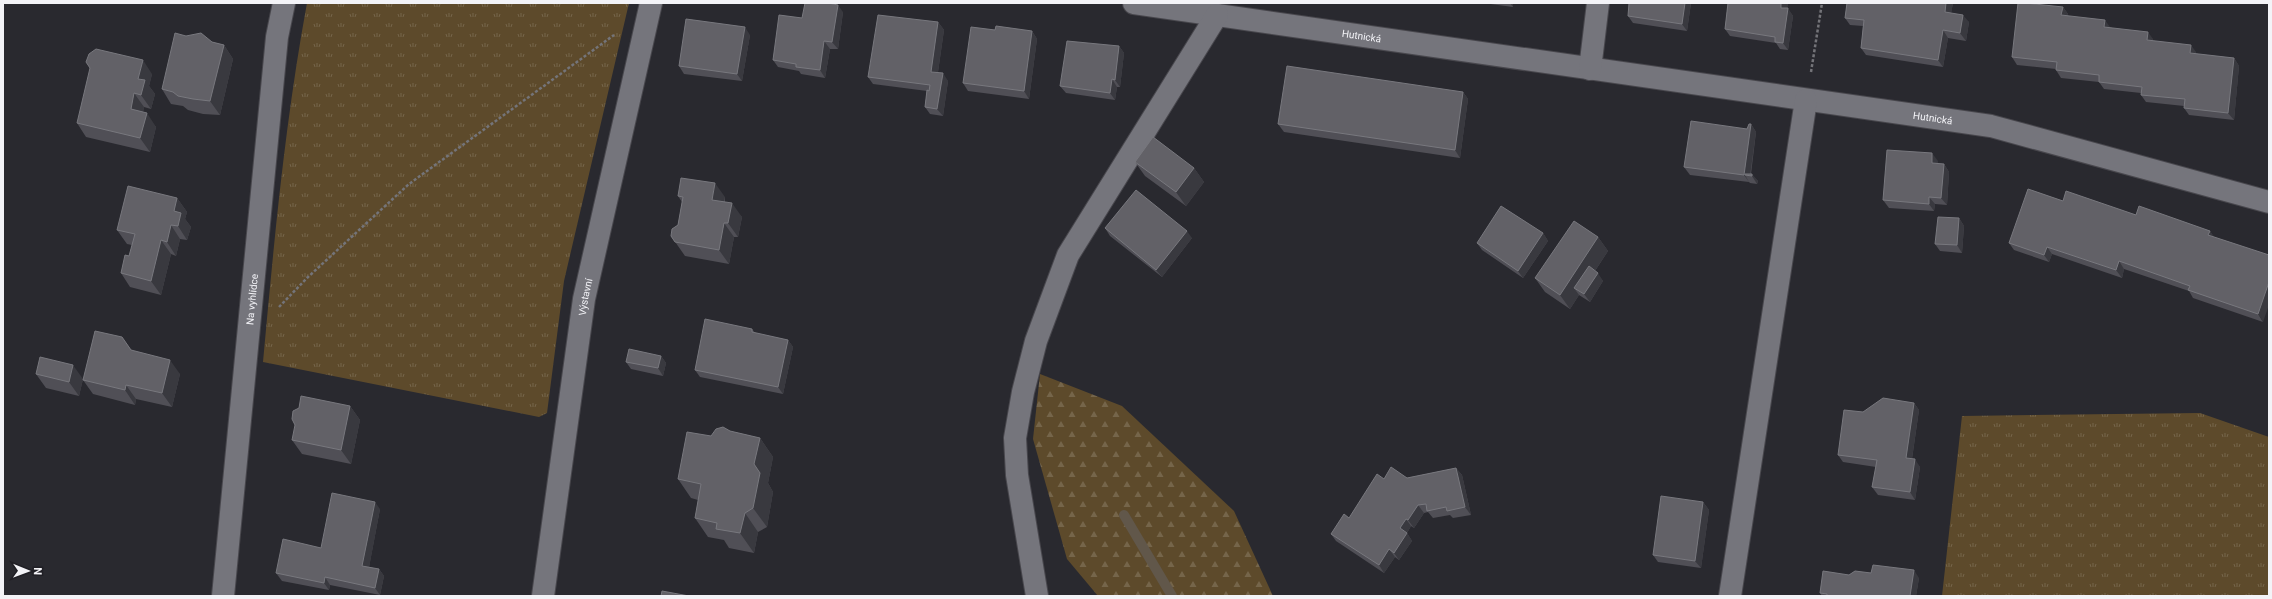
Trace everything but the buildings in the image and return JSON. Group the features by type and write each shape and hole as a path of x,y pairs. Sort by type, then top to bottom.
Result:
{"street":[{"name":"Na vyhlídce","path":"223,596 277,36 284,3"},
{"name":"Hutnická","path":"1134,3 1991,126 2269,202"},
{"path":"1590,69 1598,3"},
{"name":"Výstavní","path":"542,596 584,299 650,9"},
{"path":"1037,596 1017,475 1015,438 1023,392 1036,340 1068,255 1217,15"},
{"path":"1730,596 1806,100"}],"path":[{"path":"1806,100 1822,3"},
{"path":"247,341 307,278 409,184 601,42 650,9"}],"green space":[{"path":"307,3 629,3 564,281 547,413 539,417 263,362 286,137"},
{"path":"1040,374 1122,406 1234,511 1273,596 1098,596 1067,559 1033,439"},
{"path":"2200,413 2269,437 2269,596 1942,596 1962,416"}],"waterway":[{"path":"1124,515 1172,596"}]}
